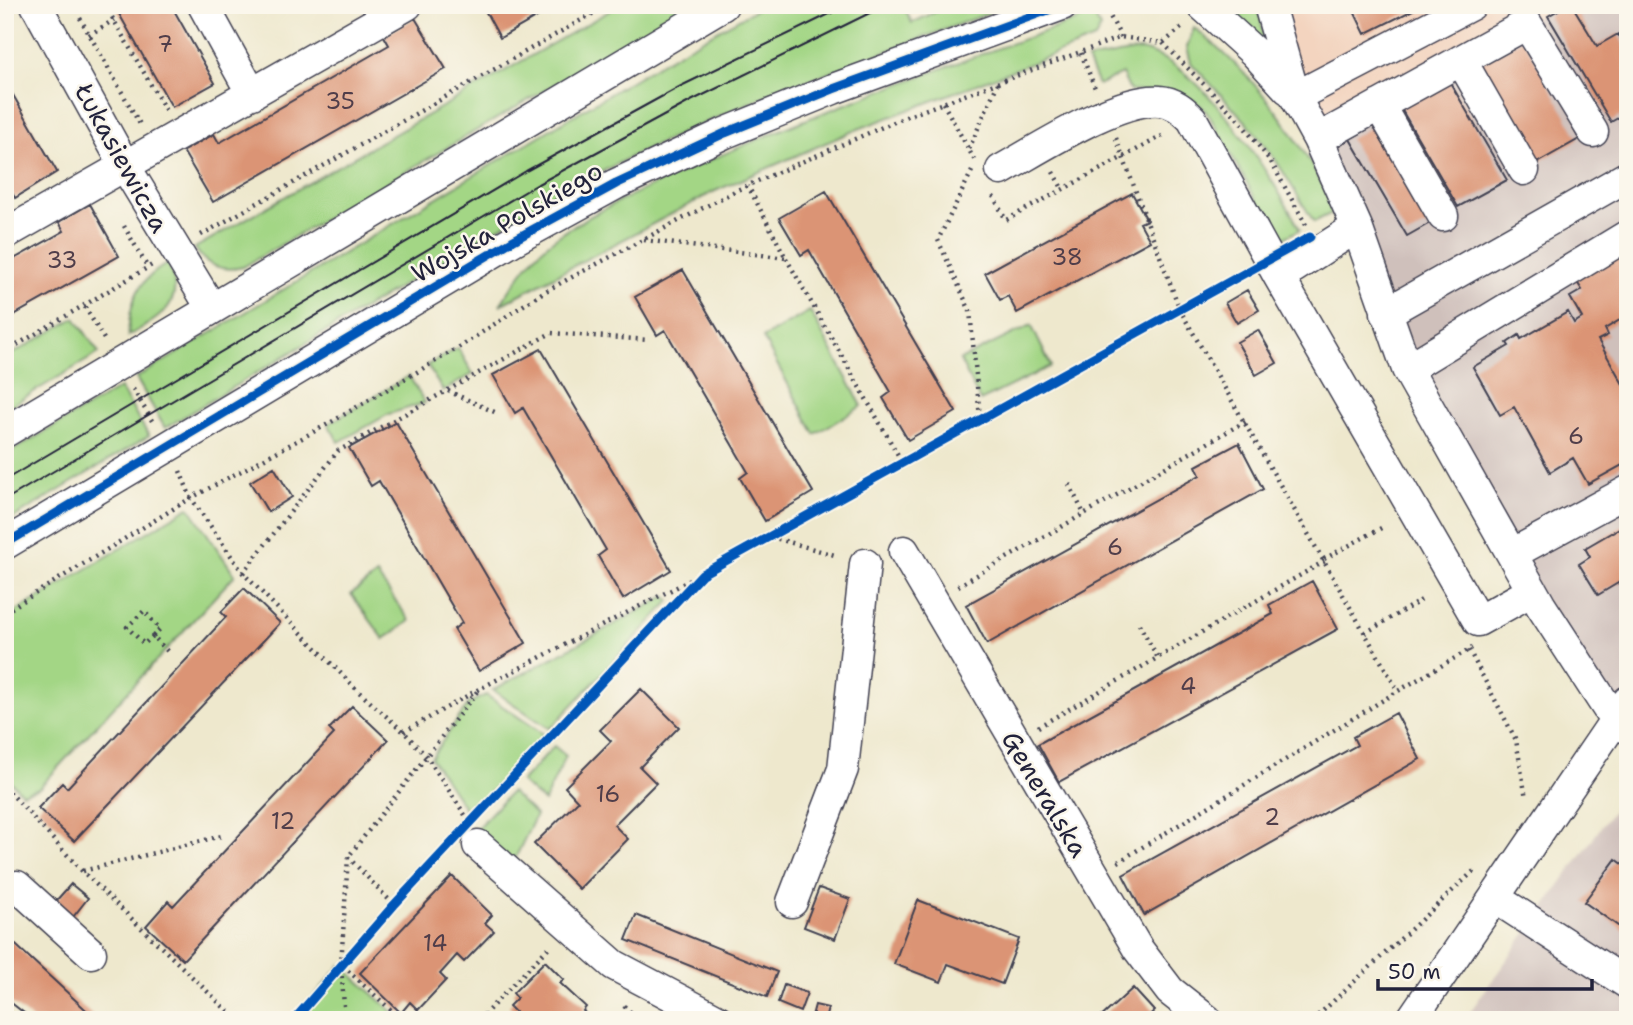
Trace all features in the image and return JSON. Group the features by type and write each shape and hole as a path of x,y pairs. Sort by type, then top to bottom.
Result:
{"street":[{"name":"Łukasiewicza","path":"36,5 125,166 212,309"},
{"path":"203,5 252,94"},
{"path":"6,233 407,5"},
{"path":"5,432 723,5"},
{"name":"Wojska Polskiego","path":"5,544 512,241 616,184 725,133 833,89 1062,5"},
{"path":"1269,5 1295,97 1318,139 1357,227 1407,369 1532,591 1623,716 1412,1020"},
{"path":"1295,97 1471,5"},
{"path":"1204,7 1254,52 1295,97"},
{"path":"1318,139 1527,24 1592,132"},
{"path":"1461,60 1524,170"},
{"path":"988,167 1116,108 1160,101 1178,106 1192,119 1279,277 1478,621 1532,591"},
{"path":"1379,105 1443,216"},
{"path":"1386,313 1628,176"},
{"path":"1279,277 1357,227"},
{"path":"1407,369 1628,235"},
{"path":"1512,554 1628,491"},
{"name":"Generalska","path":"904,551 1013,741 1138,949 1170,991 1207,1020"},
{"path":"792,902 843,769 865,564"},
{"path":"471,834 614,965 718,1020"},
{"path":"16,887 91,953"},
{"path":"1495,898 1628,984"}],"path":[{"path":"105,5 165,110"},
{"path":"5,352 85,307 175,251 608,5"},
{"path":"1104,5 1121,37"},
{"path":"1163,43 1204,7"},
{"path":"89,35 114,20"},
{"path":"5,612 191,498 328,424 458,348 542,293 643,240 748,186 908,116 1121,37 1163,43 1239,120 1271,162 1304,217 1310,237"},
{"path":"1081,53 1180,310 1398,691"},
{"path":"969,150 998,83"},
{"path":"981,418 970,311 938,240 988,167"},
{"path":"748,186 902,462"},
{"path":"643,240 786,258"},
{"path":"1168,316 1191,303"},
{"path":"85,307 177,462 191,498 243,573 359,692 404,732 427,757 471,834"},
{"path":"243,573 338,451 551,333 648,340"},
{"path":"447,391 499,414"},
{"path":"969,424 992,412"},
{"path":"933,600 1246,422"},
{"path":"891,470 913,456"},
{"path":"1069,484 1084,514"},
{"path":"1013,741 1385,526"},
{"path":"761,543 783,530"},
{"path":"404,732 479,688 714,568"},
{"path":"683,595 702,574"},
{"path":"1365,633 1425,598"},
{"path":"144,611 160,629 153,636 144,644 127,627 144,611"},
{"path":"1139,624 1158,658"},
{"path":"153,636 169,653"},
{"path":"1095,876 1479,643"},
{"path":"1469,650 1516,740 1527,808"},
{"path":"345,1020 341,965 348,857 479,688"},
{"path":"5,787 82,871 237,1020"},
{"path":"471,834 479,816"},
{"path":"82,871 221,836"},
{"path":"348,857 394,905"},
{"path":"1313,1020 1487,859"},
{"path":"385,915 403,896"},
{"path":"479,1020 556,939"},
{"path":"333,974 350,955"},
{"path":"341,965 402,1020"},
{"path":"620,1002 639,1020"}],"shaded area":[{"path":"1269,5 1559,5 1318,139"},
{"path":"1559,5 1628,5 1628,701 1615,720 1407,369 1318,139"},
{"path":"1628,789 1628,1020 1464,1020 1521,940"}],"green space":[{"path":"620,5 691,5 243,267 228,269 215,266 204,259 195,248"},
{"path":"764,5 903,5 912,23 950,5 1011,5 758,99 636,154 523,213 165,428 136,378 676,54"},
{"path":"1232,5 1258,5 1265,44 1224,11"},
{"path":"1094,14 1100,28 1095,39 853,131 713,192 500,305 525,268 548,244 574,226 626,198 796,124"},
{"path":"1194,28 1238,67 1276,111 1308,159 1336,211 1314,222 1277,162 1248,124 1191,63 1187,47"},
{"path":"1140,50 1164,59 1187,75 1210,98 1233,124 1253,153 1300,229 1279,241 1210,117 1194,101 1185,96 1164,92 1130,91 1122,74 1098,85 1087,60"},
{"path":"168,263 175,289 172,299 160,316 128,336 137,293 149,277"},
{"path":"810,311 862,406 815,434 763,338"},
{"path":"75,318 99,353 5,409 5,358"},
{"path":"1031,325 1051,366 980,401 960,360"},
{"path":"458,348 473,374 443,391 427,365"},
{"path":"409,376 425,403 389,414 339,442 328,424"},
{"path":"120,388 149,436 5,523 5,455"},
{"path":"189,507 235,575 39,788 22,793 5,776 5,618"},
{"path":"377,575 410,621 384,639 351,594"},
{"path":"666,596 670,601 550,729 493,690"},
{"path":"486,695 545,735 469,815 431,758 469,703"},
{"path":"554,746 566,756 544,802 521,782"},
{"path":"511,792 536,815 512,865 476,829"},
{"path":"341,965 402,1020 294,1020"}],"building":[{"path":"114,5 171,5 215,83 172,107"},
{"path":"482,5 558,5 500,38"},
{"path":"1351,5 1416,5 1417,8 1365,34"},
{"path":"1572,5 1597,46 1618,34 1628,51 1628,112 1611,122 1548,16"},
{"path":"415,18 446,69 213,202 183,151 214,134 219,143 389,45 384,36"},
{"path":"1523,39 1579,139 1535,164 1479,63"},
{"path":"1448,79 1507,180 1458,207 1400,107"},
{"path":"5,81 57,172 15,198 5,181"},
{"path":"1373,126 1430,223 1407,236 1350,139"},
{"path":"826,191 956,412 908,440 883,398 891,392 809,250 801,255 779,218"},
{"path":"1132,193 1147,220 1140,223 1150,241 1017,313 1008,296 1000,300 985,273"},
{"path":"90,204 119,256 5,320 5,264 64,231 59,222"},
{"path":"1628,247 1628,315 1605,329 1608,335 1598,340 1628,393 1628,462 1588,484 1573,458 1550,472 1514,407 1500,415 1473,367 1509,346 1507,343 1519,335 1521,339 1568,312 1574,323 1582,318 1570,297 1582,290 1575,279"},
{"path":"683,270 813,492 765,521 740,478 748,472 665,330 657,335 635,297"},
{"path":"1247,290 1259,310 1237,323 1225,303"},
{"path":"1258,330 1277,363 1256,375 1237,342"},
{"path":"541,349 671,570 623,599 598,556 606,550 523,408 515,413 493,375"},
{"path":"396,422 526,643 479,671 454,629 462,623 379,481 371,486 349,448"},
{"path":"1239,443 1263,489 987,644 966,605 1200,475 1196,466"},
{"path":"274,467 292,497 268,512 250,482"},
{"path":"1628,523 1628,551 1624,553 1628,559 1628,577 1598,595 1579,564 1590,557 1585,548"},
{"path":"1312,581 1338,629 1059,782 1038,744 1273,614 1269,605"},
{"path":"244,588 280,623 74,841 38,808 62,783 67,788 226,617 221,612"},
{"path":"641,689 679,727 640,767 656,783 614,825 628,839 579,889 534,844 578,801 565,787 611,741 600,730"},
{"path":"352,706 388,740 183,960 146,926 168,901 173,906 334,734 329,729"},
{"path":"1396,713 1420,759 1144,915 1123,875 1357,745 1353,737"},
{"path":"1616,859 1628,868 1628,933 1584,902"},
{"path":"452,876 492,915 485,923 494,931 464,962 457,955 440,974 446,980 418,1010 410,1002 401,1013 360,973"},
{"path":"71,884 88,898 73,917 55,902"},
{"path":"819,888 850,899 835,939 804,927"},
{"path":"918,900 1019,939 1002,984 948,964 941,982 894,964"},
{"path":"636,915 777,972 767,997 626,940"},
{"path":"5,935 97,1020 33,1020 5,998"},
{"path":"545,961 564,980 560,983 586,1007 583,1011 592,1020 509,1020 516,1013 509,1006 517,998 513,993"},
{"path":"784,985 807,993 800,1012 778,1003"},
{"path":"1133,988 1154,1011 1144,1020 1098,1020"},
{"path":"815,1005 828,1008 825,1020 812,1016"}],"tram line":[{"path":"5,480 526,171 681,86 848,5"},
{"path":"5,500 538,184 691,101 886,5"}],"cycle path":[{"path":"5,544 512,241 616,184 725,133 833,89 1062,5"},
{"path":"294,1020 394,905 702,574 1310,237"}]}
